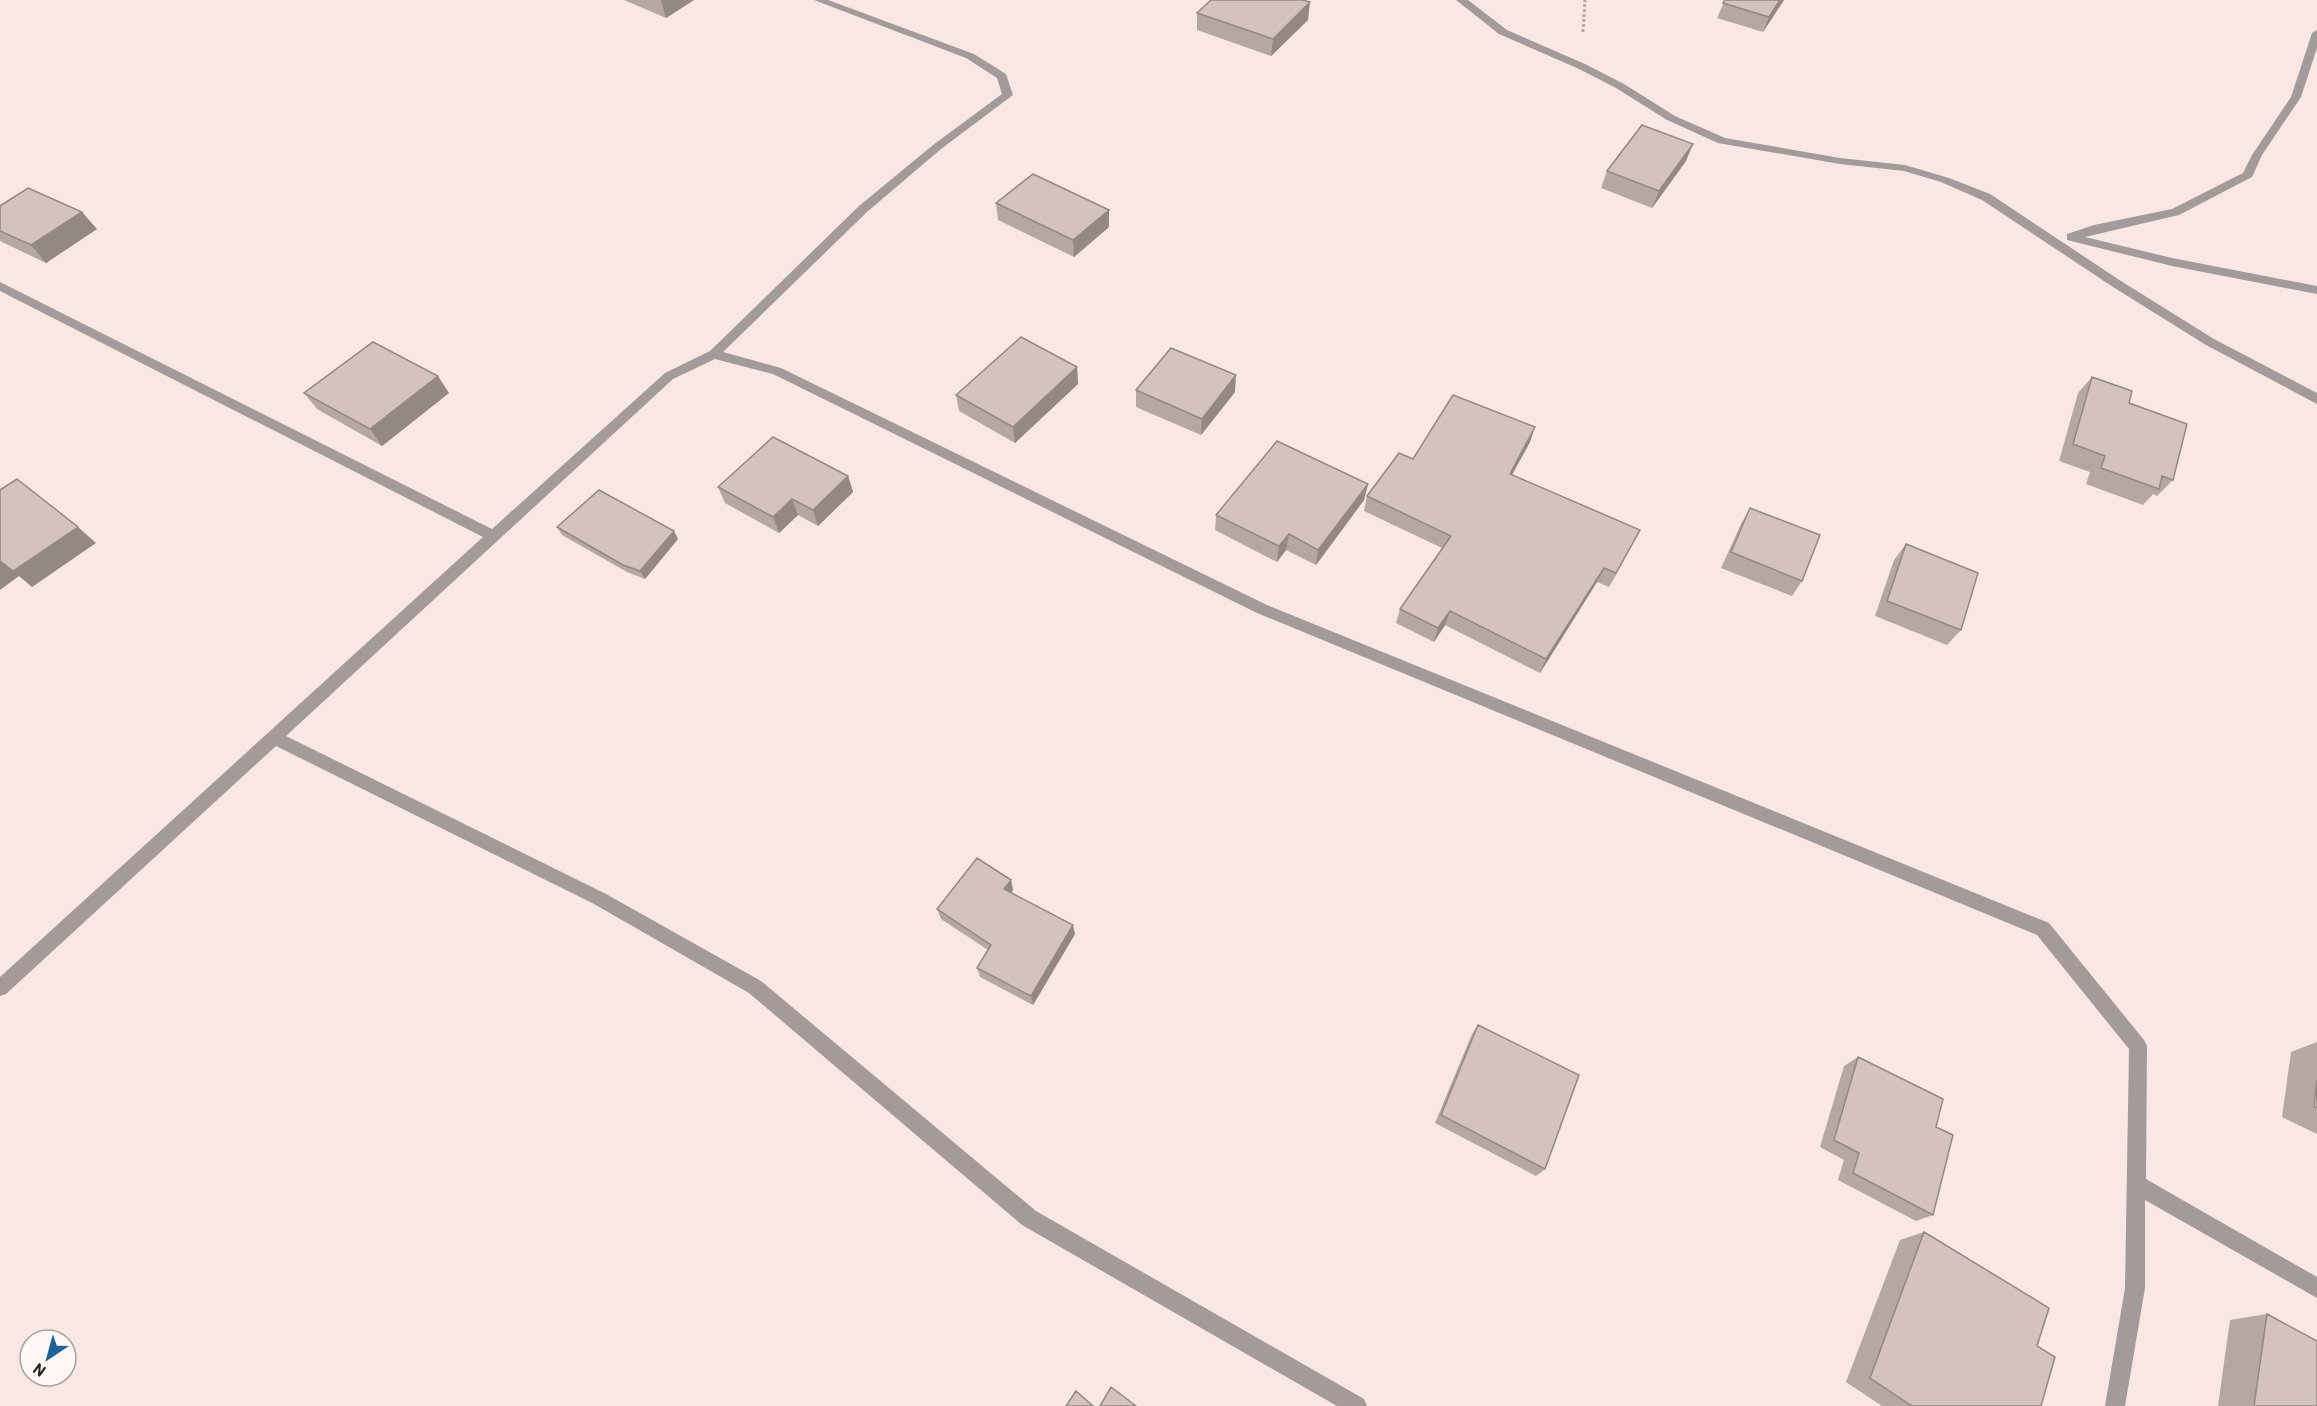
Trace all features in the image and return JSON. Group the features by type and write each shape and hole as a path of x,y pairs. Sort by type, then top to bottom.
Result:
{"street":[{"path":"0,988 669,376 714,354 863,209 938,147 1008,95 1002,76 970,56 819,0"},
{"path":"1461,0 1476,9 1503,32 1581,66 1620,86 1671,118 1722,141 1840,161 1905,168 1945,180 1986,197 2116,284 2210,342 2317,399"},
{"path":"2072,237 2094,229 2175,212 2248,175 2257,155 2296,98 2317,33"},
{"path":"2046,236 2072,237 2172,262 2317,290"},
{"path":"0,286 493,536"},
{"path":"714,354 777,372 1262,609 2043,929 2138,1046 2134,1288 2115,1406"},
{"path":"273,737 600,899 755,987 1029,1218 1357,1406"},
{"path":"2136,1184 2317,1288"}],"building":[{"path":"1211,0 1303,0 1310,2 1273,39 1197,13"},
{"path":"1725,0 1780,0 1769,17 1723,3"},
{"path":"1642,125 1693,144 1659,191 1607,171"},
{"path":"1033,174 1109,210 1073,240 996,203"},
{"path":"28,188 82,212 31,245 0,231 0,206"},
{"path":"1021,337 1077,367 1013,427 956,395"},
{"path":"373,342 438,376 370,429 304,393"},
{"path":"1171,348 1236,375 1202,419 1136,390"},
{"path":"2092,377 2132,391 2129,403 2187,424 2173,480 2162,476 2159,489 2101,468 2105,456 2073,444"},
{"path":"1453,395 1535,427 1510,474 1640,530 1616,573 1604,568 1546,659 1450,611 1438,628 1400,609 1451,536 1367,496 1399,453 1413,459"},
{"path":"773,437 848,476 813,510 792,499 773,517 718,487"},
{"path":"1277,441 1368,484 1318,550 1289,534 1279,546 1216,515"},
{"path":"17,479 78,527 13,571 0,561 0,490"},
{"path":"599,490 674,531 640,571 623,565 557,527"},
{"path":"1750,508 1820,535 1802,581 1731,552"},
{"path":"1906,544 1978,573 1961,630 1887,601"},
{"path":"977,858 1011,880 1004,889 1073,925 1031,996 977,968 991,945 937,909"},
{"path":"1478,1025 1579,1075 1545,1169 1441,1115"},
{"path":"1858,1057 1943,1099 1936,1127 1953,1135 1933,1215 1853,1173 1859,1153 1834,1140"},
{"path":"2317,1080 2317,1108 2314,1107"},
{"path":"1924,1232 2049,1308 2037,1346 2055,1357 2041,1406 1912,1406 1870,1378"},
{"path":"2267,1314 2317,1341 2317,1406 2254,1406"},
{"path":"1111,1387 1136,1406 1100,1406"},
{"path":"1076,1391 1093,1406 1066,1406"}]}
